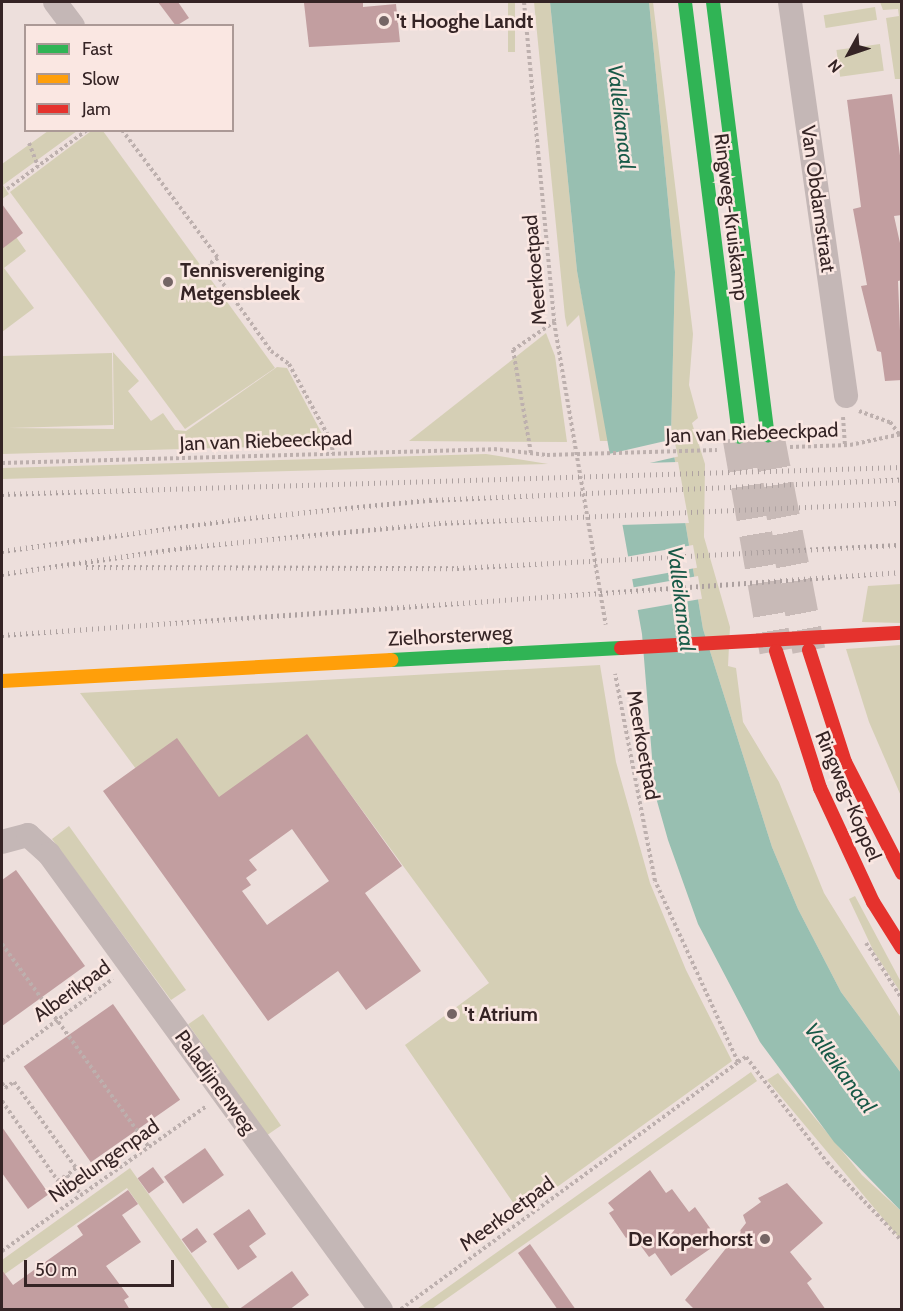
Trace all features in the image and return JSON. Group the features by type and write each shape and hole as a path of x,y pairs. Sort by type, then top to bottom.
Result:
{"main road":[{"name":"Ringweg-Kruiskamp","path":"685,2 739,437"},
{"name":"Ringweg-Kruiskamp","path":"713,2 768,436"},
{"name":"Zielhorsterweg","path":"2,681 583,648 902,633"},
{"name":"Ringweg-Koppel","path":"808,650 845,762 902,873"},
{"name":"Ringweg-Koppel","path":"776,651 820,788 873,902 902,948"}],"street":[{"path":"55,2 72,24"},
{"name":"Van Obdamstraat","path":"790,2 845,404"},
{"name":"Paladijnenweg","path":"2,842 28,835 49,854 381,1310"}],"path":[{"name":"Meerkoetpad","path":"524,2 554,322 609,637"},
{"path":"8,189 86,132"},
{"path":"124,132 218,258 209,264 264,342 289,364 331,441 333,454"},
{"path":"29,143 38,166"},
{"path":"531,453 513,350 554,322"},
{"path":"845,404 890,422 900,434"},
{"path":"845,404 845,445"},
{"name":"Jan van Riebeeckpad","path":"781,448 840,446 900,434"},
{"name":"Jan van Riebeeckpad","path":"2,464 494,449 547,455 723,449"},
{"name":"Meerkoetpad","path":"401,1310 738,1062 655,881 614,672"},
{"path":"2,944 149,1147"},
{"path":"2,954 6,951"},
{"name":"Alberikpad","path":"2,1061 131,966"},
{"path":"738,1062 746,1057 827,1162 902,1241"},
{"path":"2,1083 3,1089 14,1082 76,1168 58,1182 2,1101"},
{"name":"Nibelungenpad","path":"2,1251 223,1094"},
{"path":"67,1175 81,1196"}],"shaded area":[{"path":"508,2 515,2 515,52 508,52"},
{"path":"534,2 550,2 577,271 609,441 600,441 579,315 567,327 565,317"},
{"path":"649,2 653,2 693,334 689,385 698,418 692,423 705,464 704,537 730,627 728,666 736,668 743,722 779,782 824,893 901,1018 901,1073 841,992 798,909 772,847 703,629 671,437 675,272"},
{"path":"880,2 901,2 901,79 895,79 886,18 899,16 898,9 883,10"},
{"path":"875,7 877,20 826,28 824,15"},
{"path":"880,44 884,71 840,77 836,50"},
{"path":"47,132 76,132 3,185 9,194 2,199 2,164"},
{"name":"Tennisvereniging Metgensbleek","path":"90,132 104,132 275,368 185,429 10,192"},
{"path":"2,217 26,251 4,268 34,308 2,332"},
{"path":"546,333 555,356 567,442 409,441"},
{"path":"113,352 139,381 128,391 151,421 163,413 175,430 186,431 277,367 287,368 328,445 2,454 2,356 112,353 113,425 9,428 114,429"},
{"path":"486,454 548,464 2,479 2,468"},
{"path":"901,584 901,623 862,622 868,586"},
{"path":"901,645 901,796 869,722 846,649"},
{"path":"600,665 616,762 650,883 686,970 732,1061 539,1200 533,1190 514,1204 405,1045 489,983 310,739 181,830 80,693"},
{"path":"69,826 186,990 171,1000 52,839"},
{"path":"855,896 901,982 901,993 874,952 849,899"},
{"path":"203,1014 281,1125 266,1136 188,1024"},
{"path":"751,1072 757,1081 432,1309 417,1309"},
{"path":"778,1073 862,1175 901,1211 901,1240 767,1080"},
{"path":"130,1168 230,1309 213,1309 127,1188 2,1276 2,1260"}],"water":[{"name":"Valleikanaal","path":"550,2 649,2 675,272 671,437 703,629 772,847 798,909 841,992 901,1073 901,1211 834,1142 760,1042 698,924 668,840 655,794 642,634 577,271"}],"pier":[{"path":"674,439 678,457 612,472 608,454"},
{"path":"678,462 689,523 620,525 610,464"},
{"path":"693,545 697,568 629,580 625,557"},
{"path":"698,576 702,599 635,610 631,588"}],"building":[{"path":"158,2 178,2 189,18 179,24 174,24"},
{"path":"363,2 363,7 396,4 400,42 309,47 304,3"},
{"path":"892,94 902,171 902,215 894,216 902,252 902,280 898,281 902,380 885,381 881,352 877,351 861,286 867,285 853,209 861,207 847,100"},
{"path":"2,204 23,233 2,249"},
{"path":"307,734 402,866 365,893 421,971 366,1010 338,971 268,1021 103,791 177,738 219,797","holes":["292,829 329,881 267,925 242,891 251,885 246,878 257,870 249,860"]},
{"path":"16,870 85,966 2,1026 2,880"},
{"path":"113,1004 180,1100 91,1162 24,1067"},
{"path":"2,1127 49,1194 28,1209 2,1173"},
{"path":"205,1148 224,1175 183,1204 164,1177"},
{"path":"153,1167 164,1182 149,1194 138,1178"},
{"path":"650,1170 666,1193 672,1189 689,1212 695,1207 720,1242 671,1276 655,1253 649,1257 632,1234 626,1238 609,1213 614,1210 608,1203"},
{"path":"787,1183 823,1223 790,1252 812,1279 807,1283 826,1310 695,1310 685,1300 746,1223 743,1215 761,1202 758,1198"},
{"path":"128,1190 138,1204 122,1215 141,1242 106,1266 129,1297 124,1300 130,1310 2,1310 2,1270 13,1285 83,1235 77,1226"},
{"path":"249,1209 266,1234 249,1246 257,1257 238,1270 213,1234"},
{"path":"197,1228 207,1242 192,1253 182,1239"},
{"path":"530,1244 576,1310 558,1310 518,1253"},
{"path":"292,1271 309,1295 289,1310 238,1310"}],"tunnel":[{"path":"768,436 809,650"},
{"path":"739,437 776,651"}],"railway":[{"path":"2,494 902,467"},
{"path":"2,551 238,519 430,500 902,479"},
{"path":"2,574 189,547 439,523 902,503"},
{"path":"86,567 457,568 902,545"},
{"path":"2,635 902,572"}],"traffic: fast":[{"path":"685,2 739,437"},
{"path":"713,2 768,436"},
{"path":"391,660 621,648"}],"traffic: slow":[{"path":"2,681 391,660"}],"traffic: jam":[{"path":"621,648 902,633"},
{"path":"809,650 845,762 902,873"},
{"path":"776,651 820,788 873,902 902,948"}],"place":[{"name":"'t Hooghe Landt","path":"384,21"},
{"name":"Tennisvereniging Metgensbleek","path":"168,282"},
{"name":"'t Atrium","path":"452,1014"},
{"name":"De Koperhorst","path":"765,1239"}]}
